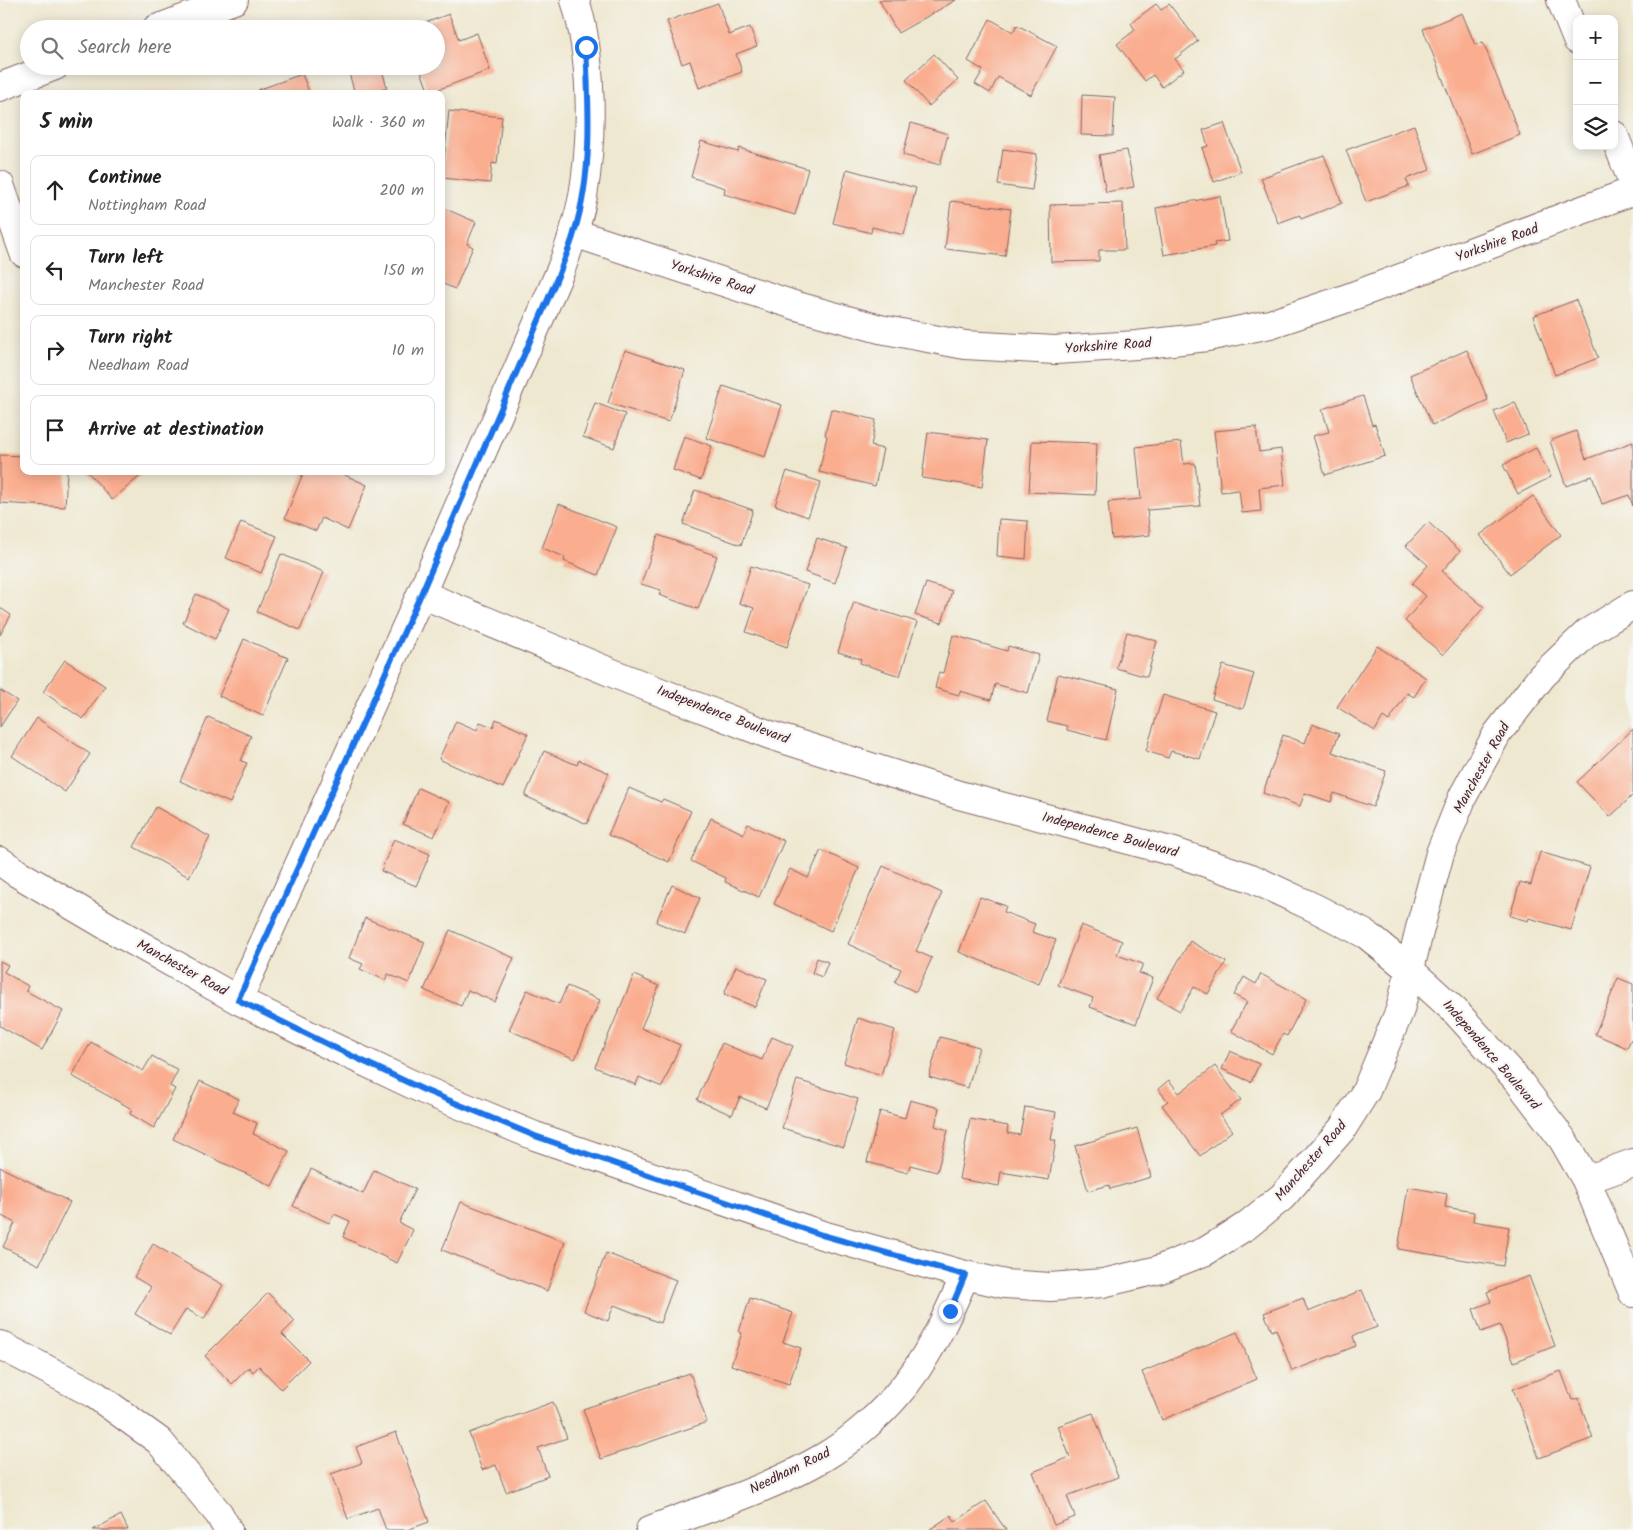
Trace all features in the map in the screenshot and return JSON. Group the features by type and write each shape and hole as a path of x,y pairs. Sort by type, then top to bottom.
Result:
{"street":[{"path":"180,20 234,0"},
{"path":"238,1000 421,594 557,278 574,233 583,197 590,111 586,47 575,0"},
{"path":"1561,0 1573,30"},
{"path":"0,87 31,75"},
{"path":"1618,145 1633,183"},
{"path":"0,185 20,241"},
{"name":"Yorkshire Road","path":"574,233 797,306 880,329 965,345 1055,350 1137,345 1207,337 1270,324 1342,300 1633,191"},
{"name":"Independence Boulevard","path":"421,594 627,679 770,735 959,795 1174,852 1251,878 1367,935 1456,1011 1519,1082 1563,1140 1586,1180 1633,1293"},
{"name":"Manchester Road","path":"0,861 16,873 238,1000 424,1090 535,1136 822,1235 965,1275 1005,1284 1050,1287 1103,1284 1174,1264 1206,1251 1246,1226 1282,1197 1342,1129 1366,1091 1400,1010 1440,853 1463,796 1497,734 1542,676 1587,633 1633,605"},
{"path":"1586,1180 1633,1163"},
{"name":"Needham Road","path":"650,1530 775,1482 825,1457 863,1428 897,1396 926,1356 950,1311 965,1275"},
{"path":"0,1345 94,1394 159,1441 219,1514 228,1530"}],"building":[{"path":"879,0 956,0 898,33"},
{"path":"718,3 729,35 750,27 757,46 736,54 742,72 699,88 690,61 682,64 667,21"},
{"path":"1156,4 1161,10 1169,4 1198,41 1175,59 1184,70 1162,87 1153,75 1145,81 1117,44 1135,30 1131,23"},
{"path":"1462,13 1475,45 1483,42 1520,135 1472,154 1423,29"},
{"path":"449,14 459,40 477,33 490,70 437,90 428,90 422,75 445,75 445,20 433,20"},
{"path":"990,19 1013,32 1017,25 1057,46 1031,95 998,77 990,93 975,84 983,70 968,61"},
{"path":"934,54 958,80 929,106 906,80"},
{"path":"302,75 308,90 258,90"},
{"path":"350,75 383,75 387,88 381,90 354,90"},
{"path":"1082,95 1115,97 1113,136 1081,135"},
{"path":"449,111 502,117 497,164 492,163 490,183 445,178 445,149"},
{"path":"911,123 948,134 940,165 903,155"},
{"path":"1224,123 1241,172 1214,182 1202,148 1208,146 1203,130"},
{"path":"1414,125 1430,170 1406,179 1409,186 1366,202 1346,150"},
{"path":"701,141 738,152 739,148 808,169 795,215 724,194 725,188 691,177"},
{"path":"1003,149 1037,154 1032,190 998,185"},
{"path":"1127,150 1134,187 1106,192 1099,155"},
{"path":"1324,155 1342,203 1301,219 1300,215 1278,223 1261,178"},
{"path":"847,169 916,188 904,235 872,227 871,233 833,223"},
{"path":"1220,196 1228,241 1214,243 1215,246 1164,255 1156,208"},
{"path":"951,201 1011,209 1005,256 945,249"},
{"path":"1123,203 1125,250 1099,250 1099,261 1051,262 1050,205"},
{"path":"445,209 476,222 467,244 473,247 455,289 445,285"},
{"path":"1576,300 1598,358 1555,375 1533,316"},
{"path":"625,350 685,370 669,422 608,403"},
{"path":"1467,350 1488,400 1432,425 1410,375"},
{"path":"723,386 782,405 765,457 706,438"},
{"path":"1363,396 1372,425 1375,424 1385,456 1325,475 1313,436 1329,432 1322,409"},
{"path":"1515,402 1528,434 1506,443 1494,411"},
{"path":"595,403 625,414 614,448 583,437"},
{"path":"831,409 876,420 871,446 883,449 875,486 819,472"},
{"path":"1256,427 1259,452 1281,449 1285,485 1259,488 1261,511 1242,513 1239,490 1221,492 1214,431"},
{"path":"1576,431 1586,459 1633,442 1633,506 1629,495 1602,504 1592,476 1566,486 1550,441"},
{"path":"928,432 988,440 982,487 922,478"},
{"path":"684,436 712,446 701,480 673,470"},
{"path":"1032,441 1097,443 1095,495 1029,492"},
{"path":"1181,442 1184,464 1195,463 1200,506 1147,510 1150,535 1112,539 1108,502 1141,499 1136,447"},
{"path":"1536,448 1551,477 1518,494 1503,465"},
{"path":"0,455 20,456 20,475 67,475 65,507 0,503"},
{"path":"787,471 821,482 808,517 775,505"},
{"path":"90,475 141,475 112,500"},
{"path":"302,475 345,475 367,485 348,530 322,518 316,531 285,518"},
{"path":"695,490 753,510 741,545 683,524"},
{"path":"1533,496 1561,535 1510,574 1480,535"},
{"path":"559,504 617,527 598,575 564,561 565,557 542,548"},
{"path":"999,519 1028,521 1026,559 997,556"},
{"path":"241,522 277,536 261,573 226,558"},
{"path":"1428,522 1460,551 1442,571 1484,607 1443,655 1405,621 1426,596 1412,584 1428,565 1406,546"},
{"path":"658,535 717,556 698,609 659,595 661,590 641,584"},
{"path":"817,538 847,548 835,583 805,572"},
{"path":"281,554 324,572 300,630 257,612"},
{"path":"751,566 808,585 787,647 746,632 754,608 739,603"},
{"path":"926,583 952,591 942,623 915,615"},
{"path":"196,594 229,609 215,639 183,623"},
{"path":"854,602 917,622 900,676 860,663 861,659 838,652"},
{"path":"0,608 11,615 0,635"},
{"path":"1127,632 1157,641 1147,677 1116,668"},
{"path":"953,635 1007,651 1008,646 1039,655 1028,693 995,684 991,700 960,691 959,695 935,688 939,672 943,673"},
{"path":"244,639 288,658 263,716 219,696"},
{"path":"1377,646 1426,678 1414,697 1407,693 1389,721 1383,717 1375,731 1337,707"},
{"path":"65,660 105,686 83,719 43,692"},
{"path":"1223,665 1254,674 1243,709 1212,699"},
{"path":"1058,674 1118,689 1106,740 1067,730 1067,726 1047,721"},
{"path":"0,690 17,701 0,727"},
{"path":"1163,695 1215,711 1200,759 1171,751 1168,758 1146,751"},
{"path":"208,717 251,736 241,761 247,763 230,803 180,781"},
{"path":"37,718 90,754 65,792 12,756"},
{"path":"496,719 528,734 503,788 439,759 456,721 477,730 480,722 493,727"},
{"path":"1312,724 1339,734 1332,752 1386,771 1373,807 1334,793 1331,802 1305,793 1300,806 1263,793 1283,735 1305,743"},
{"path":"1633,729 1633,795 1610,817 1577,782"},
{"path":"544,751 577,765 579,760 609,773 587,824 525,796"},
{"path":"418,788 449,802 434,837 403,824"},
{"path":"629,788 661,802 663,799 691,811 669,862 608,835"},
{"path":"156,807 210,837 189,877 134,847"},
{"path":"711,818 744,834 748,824 784,841 759,897 725,882 726,878 691,861"},
{"path":"394,839 430,854 416,886 381,871"},
{"path":"821,850 859,868 831,931 774,904 790,869 808,878"},
{"path":"1540,852 1590,867 1571,930 1529,918 1528,921 1510,916 1520,882 1531,885"},
{"path":"883,866 942,893 916,951 932,958 916,992 895,982 901,969 848,944"},
{"path":"672,885 700,898 685,934 656,922"},
{"path":"980,897 1006,906 1004,912 1035,924 1032,932 1056,940 1039,984 959,952"},
{"path":"365,918 425,942 409,983 388,974 385,980 360,969 363,964 349,958"},
{"path":"1081,925 1122,941 1117,955 1143,964 1139,973 1153,978 1136,1024 1090,1007 1093,998 1058,985"},
{"path":"450,930 514,958 495,1002 468,990 461,1006 424,990"},
{"path":"1190,941 1226,962 1208,994 1194,987 1180,1011 1157,998"},
{"path":"817,958 828,962 822,977 812,973"},
{"path":"0,961 8,965 4,972 28,986 26,991 63,1011 42,1050 0,1026"},
{"path":"736,966 767,979 755,1007 724,994"},
{"path":"1261,974 1306,999 1287,1036 1283,1034 1272,1054 1231,1031 1247,1002 1234,995 1244,977 1256,984"},
{"path":"634,975 659,986 641,1028 680,1045 662,1087 639,1077 636,1085 595,1067"},
{"path":"1618,978 1633,984 1633,1040 1631,1039 1627,1048 1595,1034"},
{"path":"567,986 600,1000 575,1059 509,1030 527,990 559,1004"},
{"path":"858,1018 895,1030 881,1075 844,1063"},
{"path":"772,1037 793,1046 766,1108 740,1097 732,1115 697,1100 722,1043 762,1060"},
{"path":"940,1037 979,1047 968,1088 929,1077"},
{"path":"91,1042 143,1071 152,1056 178,1070 170,1086 175,1089 154,1128 130,1114 132,1109 72,1076"},
{"path":"1230,1051 1259,1064 1251,1082 1222,1069"},
{"path":"1215,1066 1241,1100 1220,1115 1232,1131 1200,1156 1162,1105 1168,1101 1158,1089 1169,1080 1179,1093"},
{"path":"797,1080 858,1099 844,1147 782,1128"},
{"path":"200,1081 239,1099 233,1112 257,1123 253,1134 289,1151 272,1186 173,1139"},
{"path":"910,1100 939,1108 935,1126 948,1130 937,1172 910,1165 908,1173 867,1162 880,1111 905,1118"},
{"path":"1025,1107 1056,1112 1051,1140 1056,1140 1049,1180 1001,1172 999,1186 959,1179 970,1119 1008,1126 1007,1133 1020,1135"},
{"path":"1137,1128 1151,1177 1110,1189 1109,1185 1088,1191 1075,1146"},
{"path":"0,1167 70,1202 39,1265 3,1247 15,1223 0,1215"},
{"path":"311,1169 363,1194 374,1170 415,1189 399,1223 413,1230 397,1263 343,1237 350,1221 334,1214 329,1223 293,1206"},
{"path":"1408,1187 1447,1194 1445,1207 1474,1212 1473,1221 1509,1227 1503,1266 1398,1249"},
{"path":"461,1202 565,1242 547,1291 442,1250"},
{"path":"153,1244 223,1285 204,1319 186,1309 170,1335 135,1314 151,1287 134,1277"},
{"path":"606,1253 676,1280 660,1323 614,1305 608,1321 584,1311"},
{"path":"1529,1276 1555,1346 1514,1362 1500,1325 1481,1332 1473,1309 1491,1302 1487,1292"},
{"path":"1362,1290 1377,1327 1353,1336 1356,1346 1292,1371 1276,1329 1272,1331 1264,1313 1303,1298 1308,1312"},
{"path":"268,1293 295,1321 282,1334 309,1361 281,1389 259,1366 253,1372 249,1367 232,1384 205,1356"},
{"path":"750,1298 793,1313 783,1342 801,1348 789,1384 731,1365 742,1333 739,1332"},
{"path":"1237,1332 1257,1379 1162,1420 1142,1372"},
{"path":"1561,1371 1572,1400 1578,1398 1593,1438 1539,1458 1513,1389"},
{"path":"690,1373 707,1422 601,1459 583,1409"},
{"path":"553,1402 567,1438 538,1448 548,1476 506,1492 496,1465 482,1470 469,1433"},
{"path":"1093,1413 1118,1477 1067,1496 1075,1517 1054,1525 1033,1472 1070,1457 1058,1426"},
{"path":"396,1432 429,1522 407,1530 386,1530 378,1508 348,1519 331,1474 362,1463 356,1447"},
{"path":"986,1501 1006,1530 929,1530 951,1515 955,1522"},
{"path":"121,1515 128,1530 93,1530"}],"route":[{"path":"586,47 590,111 587,164 583,197 574,233 561,269 421,594 238,1000 424,1090 535,1136 822,1235 965,1275 950,1311"}]}
